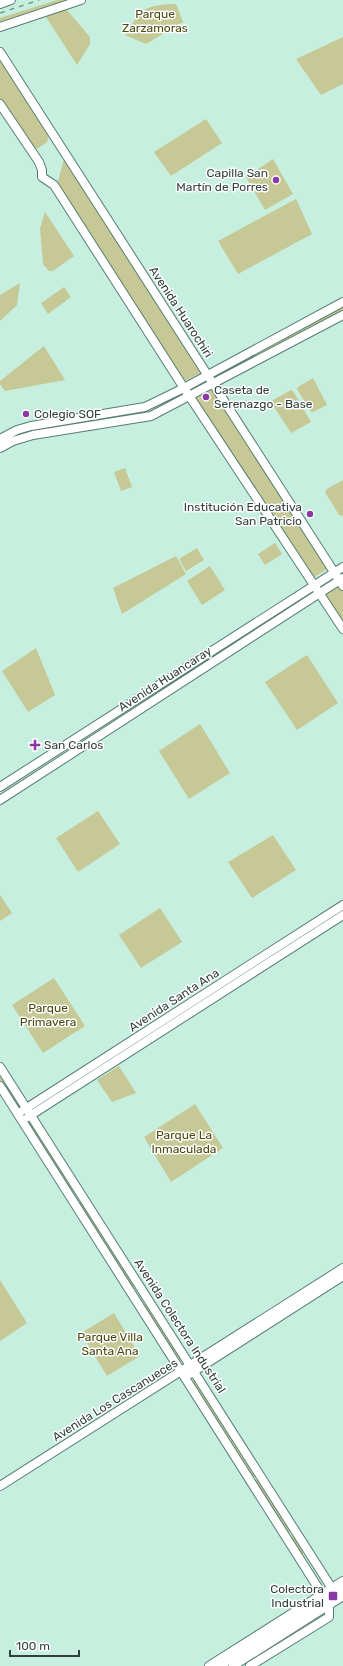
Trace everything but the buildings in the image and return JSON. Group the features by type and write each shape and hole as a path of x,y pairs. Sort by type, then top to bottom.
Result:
{"main road":[{"path":"0,4 11,0"},
{"path":"0,27 81,0"},
{"name":"Avenida Huarochiri","path":"0,52 334,572 342,581"},
{"path":"0,104 39,162 42,170 42,177 54,184 184,388 343,629"},
{"path":"0,439 18,430 31,426 145,407 184,388 343,302"},
{"path":"0,448 13,441 32,435 151,416 343,315"},
{"name":"Avenida Huancaray","path":"0,787 343,566"},
{"name":"Avenida Huancaray","path":"0,800 319,594 342,581"},
{"name":"Avenida Santa Ana","path":"20,1118 343,905"},
{"name":"Avenida Santa Ana","path":"29,1112 343,915"},
{"name":"Avenida Colectora Industrial","path":"0,1067 337,1594"},
{"name":"Avenida Colectora Industrial","path":"0,1086 325,1599"},
{"name":"Avenida Los Cascanueces","path":"0,1486 183,1375 343,1268"},
{"name":"Avenida Los Cascanueces","path":"192,1368 343,1276"},
{"path":"249,1480 260,1474"},
{"path":"285,1536 295,1529"},
{"path":"233,1666 325,1599 337,1594 343,1581"},
{"path":"209,1666 325,1599 337,1594 343,1588"},
{"path":"250,1666 329,1617 325,1599"},
{"path":"220,1666 282,1631"}],"green space":[{"path":"57,0 67,0 0,22 0,18"},
{"name":"Parque Zarzamoras","path":"176,4 183,22 146,44 125,35 140,14 145,10 157,5"},
{"path":"66,9 90,37 90,44 77,65 46,17"},
{"path":"343,37 343,84 321,95 296,59"},
{"path":"0,60 49,136 47,142 37,149 34,148 0,99"},
{"path":"206,119 222,143 171,176 154,152"},
{"path":"64,159 202,372 185,381 57,185"},
{"path":"273,159 293,194 265,210 246,177"},
{"path":"296,199 312,234 238,274 218,241"},
{"path":"45,212 74,256 53,271 49,271 43,264 40,228"},
{"path":"20,283 17,305 0,321 0,295"},
{"path":"64,287 71,297 48,314 41,303"},
{"path":"343,306 343,313 219,379 216,373"},
{"path":"44,346 65,380 5,391 0,384 0,381"},
{"path":"313,378 327,405 311,412 297,389"},
{"path":"214,389 329,568 311,579 195,399"},
{"path":"291,390 311,422 291,433 272,404 273,400"},
{"path":"142,412 142,415 0,445 18,434 29,431"},
{"path":"125,468 132,487 121,491 114,472"},
{"path":"343,480 342,516 339,515 325,492 327,489"},
{"path":"275,543 282,554 265,565 258,554"},
{"path":"197,548 204,560 186,571 179,559"},
{"path":"176,556 186,574 122,614 113,588"},
{"path":"210,566 225,590 202,605 187,581"},
{"path":"338,584 343,592 343,625 323,594"},
{"path":"36,648 55,695 28,712 2,671"},
{"path":"307,655 338,703 297,730 265,682"},
{"path":"200,724 230,773 189,799 159,751"},
{"path":"98,811 120,844 78,872 56,838"},
{"path":"273,835 296,870 252,898 228,862"},
{"path":"0,895 12,913 0,921"},
{"path":"160,908 182,942 141,968 119,935"},
{"name":"Parque Primavera","path":"54,978 85,1026 43,1053 12,1005"},
{"path":"119,1066 136,1093 112,1102 97,1080"},
{"path":"0,1072 22,1106 18,1110 0,1082"},
{"name":"Parque La Inmaculada","path":"195,1104 223,1148 171,1182 144,1137"},
{"path":"32,1123 77,1190 71,1194 29,1126"},
{"path":"83,1200 136,1285 131,1289 78,1204"},
{"path":"0,1280 27,1323 0,1341"},
{"path":"147,1303 183,1359 178,1362 142,1306"},
{"name":"Parque Villa Santa Ana","path":"114,1313 140,1356 107,1376 81,1333"},
{"path":"196,1379 256,1476 253,1478 191,1383"},
{"path":"258,1479 291,1531 287,1533 254,1482"},
{"path":"294,1536 305,1552 300,1556 290,1538"}],"railway":[{"path":"0,13 39,0"}],"place":[{"name":"Capilla San Martín de Porres","path":"276,180"},
{"name":"Caseta de Serenazgo - Base","path":"206,397"},
{"name":"Colegio SOF","path":"26,414"},
{"name":"Institución Educativa San Patricio","path":"310,514"},
{"name":"San Carlos","path":"35,745"},
{"name":"Colectora Industrial","path":"333,1596"}]}
